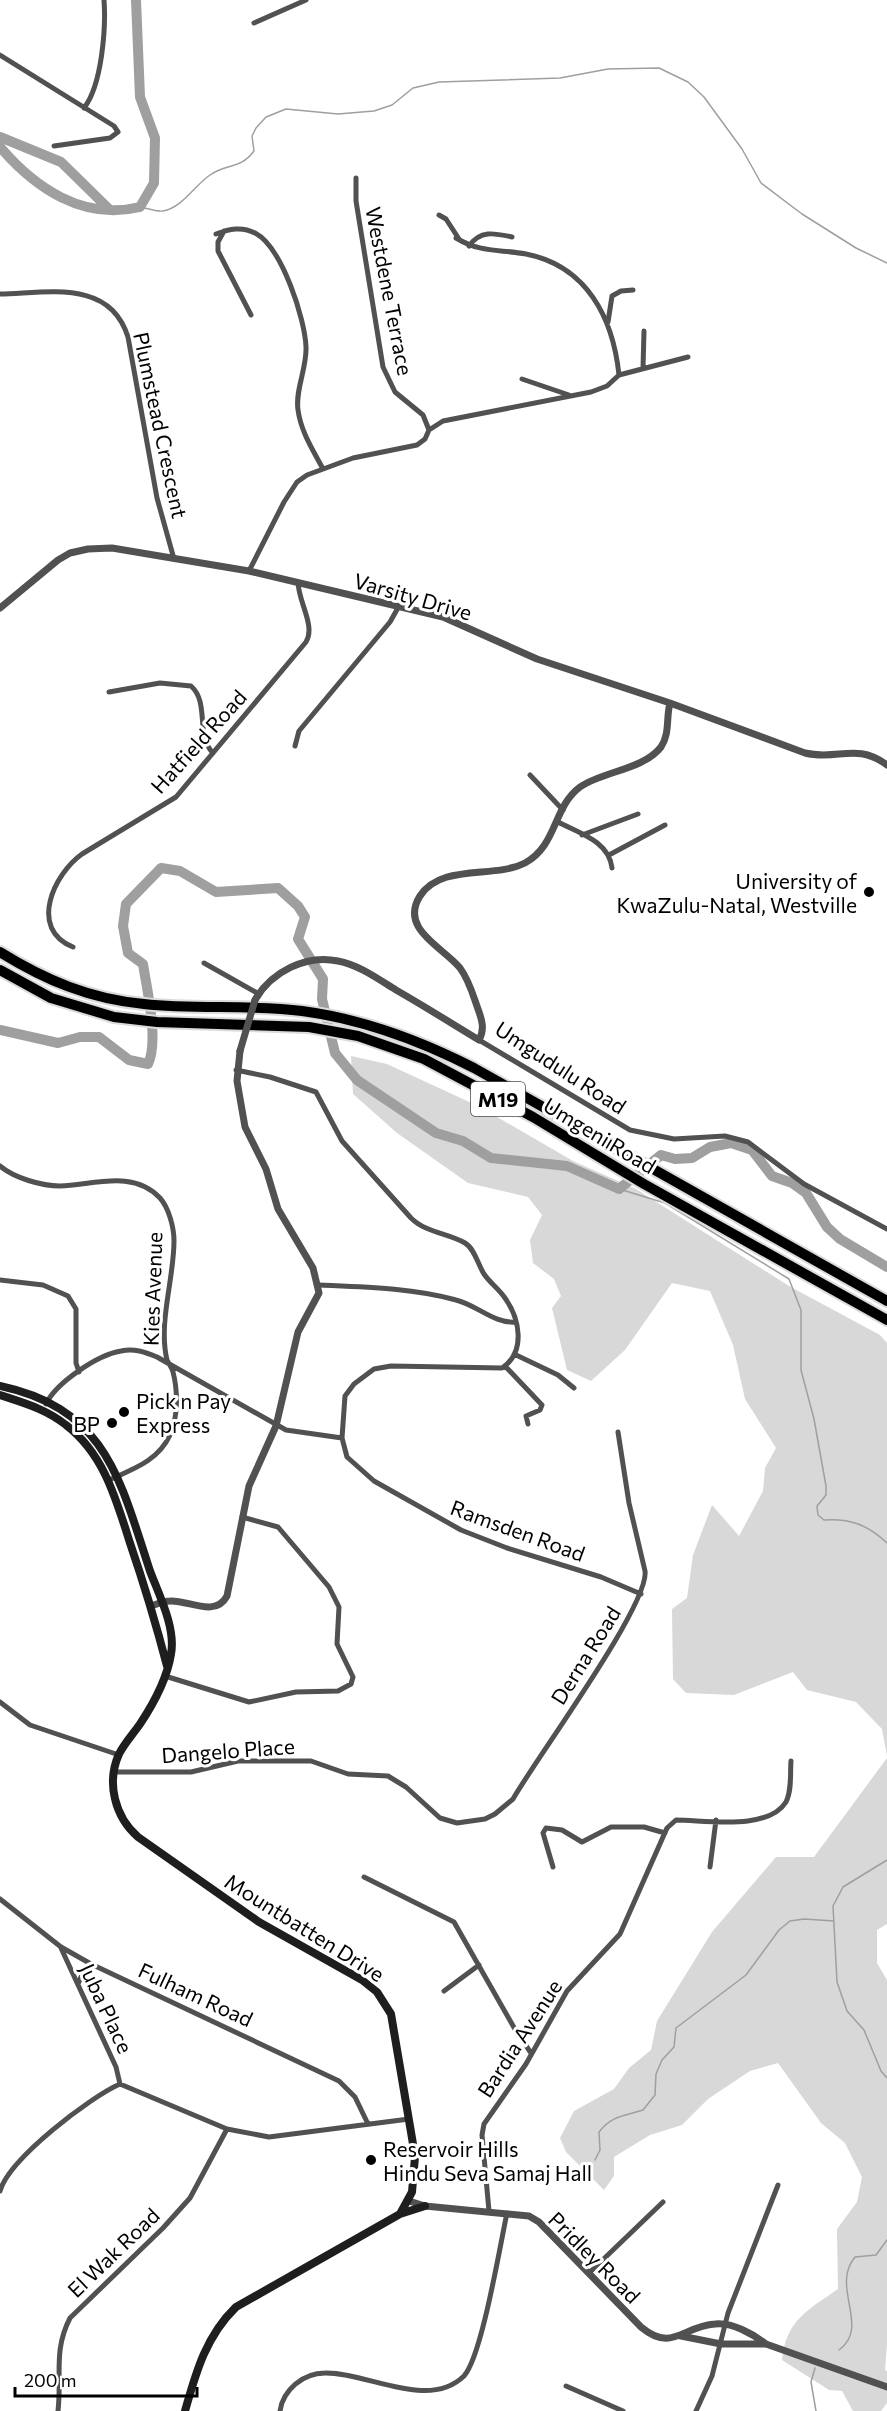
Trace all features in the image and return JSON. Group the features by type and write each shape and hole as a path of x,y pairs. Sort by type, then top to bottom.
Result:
{"highway":[{"name":"Umgeni Road","path":"0,952 25,968 72,989 148,1005 302,1011 338,1017 408,1038 466,1064 887,1301"},
{"name":"Umgeni Road","path":"0,970 68,1004 114,1017 157,1022 309,1027 378,1042 424,1059 533,1117 644,1184 887,1320"}],"main road":[{"name":"Mountbatten Drive","path":"0,1386 63,1411 108,1456 118,1476 161,1603 171,1643 168,1666 158,1694 119,1755 114,1791 119,1815 138,1837 260,1922 362,1980 377,1992 391,2014 415,2157 409,2201 400,2214 236,2307 215,2332 201,2358 185,2411"},
{"name":"Mountbatten Drive","path":"0,1395 45,1405"},
{"name":"Mountbatten Drive","path":"86,1436 109,1480 151,1606 168,1666"},
{"path":"400,2214 425,2206"}],"street":[{"path":"84,108 93,93 98,69 104,25 104,0"},
{"path":"254,23 306,0"},
{"path":"0,56 114,126 117,135 54,146"},
{"name":"Westdene Terrace","path":"356,178 356,201 383,367 395,392 423,415 429,430"},
{"path":"439,215 446,219 458,239 469,246 537,256 576,278 591,291 607,324 619,375"},
{"path":"216,234 234,228 248,230 264,239 272,249 294,297 303,321 306,348 298,412 308,443 323,469"},
{"path":"224,231 218,242 218,251 251,315"},
{"path":"469,246 477,238 491,232 512,237"},
{"path":"607,324 612,296 621,291 633,290"},
{"name":"Plumstead Crescent","path":"0,294 93,295 110,307 122,321 128,337 158,498 174,559"},
{"path":"643,368 644,331"},
{"path":"249,572 284,502 297,482 323,469 373,453 417,445 425,439 429,430 443,422 600,389 619,375 688,357"},
{"path":"522,379 571,395"},
{"name":"Varsity Drive","path":"0,608 52,565 75,551 112,548 249,572 450,620 537,659 670,703 805,753 824,756 867,753 887,765"},
{"name":"Hatfield Road","path":"73,947 63,943 55,933 49,908 52,890 61,873 82,854 170,802 308,639 309,627 300,598 298,582"},
{"path":"295,746 299,731 390,622 399,606"},
{"path":"109,692 160,683 191,686 199,697 205,740 213,753"},
{"name":"Umgudulu Road","path":"670,703 666,735 660,747 650,756 580,787 562,810 546,846 527,862 505,870 439,880 426,889 418,901 415,917 421,932 455,963 469,983 482,1024 479,1040 630,1130 674,1139 725,1136 748,1142 804,1184 887,1229"},
{"path":"530,775 562,810"},
{"path":"582,835 638,814"},
{"path":"558,822 600,844 609,855 612,868"},
{"path":"609,855 665,825"},
{"path":"151,1606 171,1600 211,1607 225,1601 234,1571 249,1486 276,1426 295,1341 315,1301 319,1285 313,1268 278,1209 266,1169 245,1126 237,1070 240,1051 257,997 279,974 306,962 334,960 354,966 479,1040"},
{"path":"204,963 257,997"},
{"path":"45,1405 57,1386 104,1356 122,1350 145,1352 276,1426 299,1433 342,1438 348,1389 374,1369 391,1366 494,1369 505,1366 514,1354 519,1342 516,1322 507,1301 483,1273 470,1247 464,1242 422,1227 411,1218 342,1141 316,1092 270,1077 237,1070"},
{"name":"Kies Avenue","path":"0,1166 11,1173 57,1186 115,1180 148,1189 161,1199 172,1226 174,1240 166,1312 168,1363 172,1370 176,1395 171,1432 165,1445 150,1460 109,1480"},
{"path":"0,1280 43,1285 68,1296 76,1309 76,1363 79,1372"},
{"path":"319,1285 385,1289 441,1297 463,1302 504,1322 516,1322"},
{"path":"514,1354 558,1375 574,1388"},
{"path":"505,1366 542,1405 540,1410 526,1416 528,1424"},
{"name":"Derna Road","path":"436,1814 451,1822 477,1821 505,1807 603,1660 641,1594 646,1576 629,1503 618,1432"},
{"name":"Ramsden Road","path":"342,1438 347,1457 362,1473 438,1518 507,1548 601,1577 641,1594"},
{"path":"165,1676 249,1702 296,1692 338,1691 351,1684 353,1677 337,1644 339,1606 329,1587 278,1527 242,1517"},
{"path":"0,1702 30,1725 119,1755"},
{"name":"Dangelo Place","path":"116,1772 191,1772 238,1761 311,1761 348,1774 388,1776 406,1787 436,1814"},
{"path":"553,1867 542,1832 546,1828 562,1830 582,1842 611,1827 644,1827 665,1833 670,1823 676,1820 754,1821 772,1815 780,1809 788,1795 790,1761"},
{"path":"710,1867 716,1820"},
{"name":"Bardia Avenue","path":"489,2211 482,2135 484,2124 531,2053 567,1991 620,1934 665,1833"},
{"path":"364,1877 447,1917 460,1932 516,2031 531,2053"},
{"name":"Fulham Road","path":"0,1899 61,1947 91,1964 339,2081 355,2097 368,2124"},
{"name":"Juba Place","path":"61,1947 116,2067 120,2084"},
{"path":"78,1984 84,1970 91,1964"},
{"path":"444,1991 479,1965"},
{"path":"0,2192 14,2168 43,2138 98,2096 120,2084 227,2129 269,2137 409,2119"},
{"name":"El Wak Road","path":"58,2411 58,2352 62,2334 70,2318 190,2198 227,2129"},
{"path":"696,2411 712,2376 725,2324 778,2185"},
{"name":"Pridley Road","path":"409,2201 425,2206 528,2216 539,2222 649,2334 663,2339 681,2336 710,2324 725,2324 766,2344 887,2387"},
{"path":"589,2273 663,2202"},
{"path":"280,2411 283,2398 298,2381 324,2373 406,2391 431,2392 451,2388 465,2375 477,2350 507,2213"},
{"name":"Pridley Road","path":"681,2336 721,2344 766,2344"},
{"path":"566,2386 623,2411"}],"shaded area":[{"path":"351,1056 387,1064 478,1106 573,1161 636,1189 789,1286 880,1335 887,1343 887,1756 882,1729 856,1702 807,1690 793,1672 734,1695 686,1693 673,1679 672,1609 687,1598 693,1555 712,1505 739,1536 763,1491 765,1468 776,1448 745,1399 733,1345 710,1291 672,1283 625,1350 591,1381 567,1370 552,1308 561,1296 554,1279 533,1263 530,1240 542,1215 528,1197 468,1183 397,1133 353,1094"},
{"path":"887,1758 887,1924 877,1930 877,1963 887,1980 887,2344 885,2370 887,2371 887,2403 881,2411 853,2411 842,2391 829,2390 782,2360 788,2335 800,2317 838,2289 837,2229 857,2202 862,2177 845,2143 821,2123 778,2063 750,2071 708,2099 682,2125 650,2135 614,2157 614,2176 604,2190 566,2152 560,2138 574,2111 614,2089 629,2068 651,2050 657,2021 712,1932 776,1857 814,1857"}],"waterway":[{"path":"0,147 29,176 62,198 99,209 119,210 140,207 154,183 155,138 140,97 136,0"},
{"path":"140,207 160,211 176,206 204,179 216,171 238,164 249,157 254,151 252,136 256,128 266,117 286,109 338,114 374,111 392,105 413,88 439,82 560,78 608,69 659,68 688,82 704,97 742,149 761,183 802,214 856,248 887,263"},
{"path":"0,137 61,162 109,209"},
{"path":"0,1030 58,1043 80,1037 99,1037 129,1060 148,1064 152,1042 149,1001 143,964 128,953 123,926 126,904 161,868 180,871 216,892 278,888 298,906 305,917 298,939 323,979 322,999 335,1053 357,1080 436,1133 463,1141 491,1158 567,1166 619,1189 661,1155 675,1159 692,1158 710,1147 731,1143 752,1150 772,1176 792,1183 806,1193 827,1227 840,1239 887,1267"},
{"path":"619,1189 665,1203 789,1279 801,1310 801,1370 814,1419 826,1486 826,1495 817,1506 818,1515 824,1520 842,1520 866,1527 887,1543"},
{"path":"887,1860 843,1887 833,1906 837,1982 847,2011 864,2030 881,2071 887,2078"},
{"path":"595,2160 600,2150 599,2132 604,2126 619,2117 643,2110 655,2095 656,2074 662,2060 674,2047 676,2028 746,1975 779,1930 790,1921 804,1919 834,1921"},
{"path":"839,2350 848,2341 851,2330 852,2318 846,2281 848,2269 855,2257 876,2255 887,2240"},
{"path":"815,2368 811,2382 816,2411"}],"place":[{"name":"University of KwaZulu-Natal, Westville","path":"869,892"},
{"name":"Pick n Pay Express","path":"124,1412"},
{"name":"BP","path":"112,1423"},
{"name":"Reservoir Hills Hindu Seva Samaj Hall","path":"371,2160"}]}
